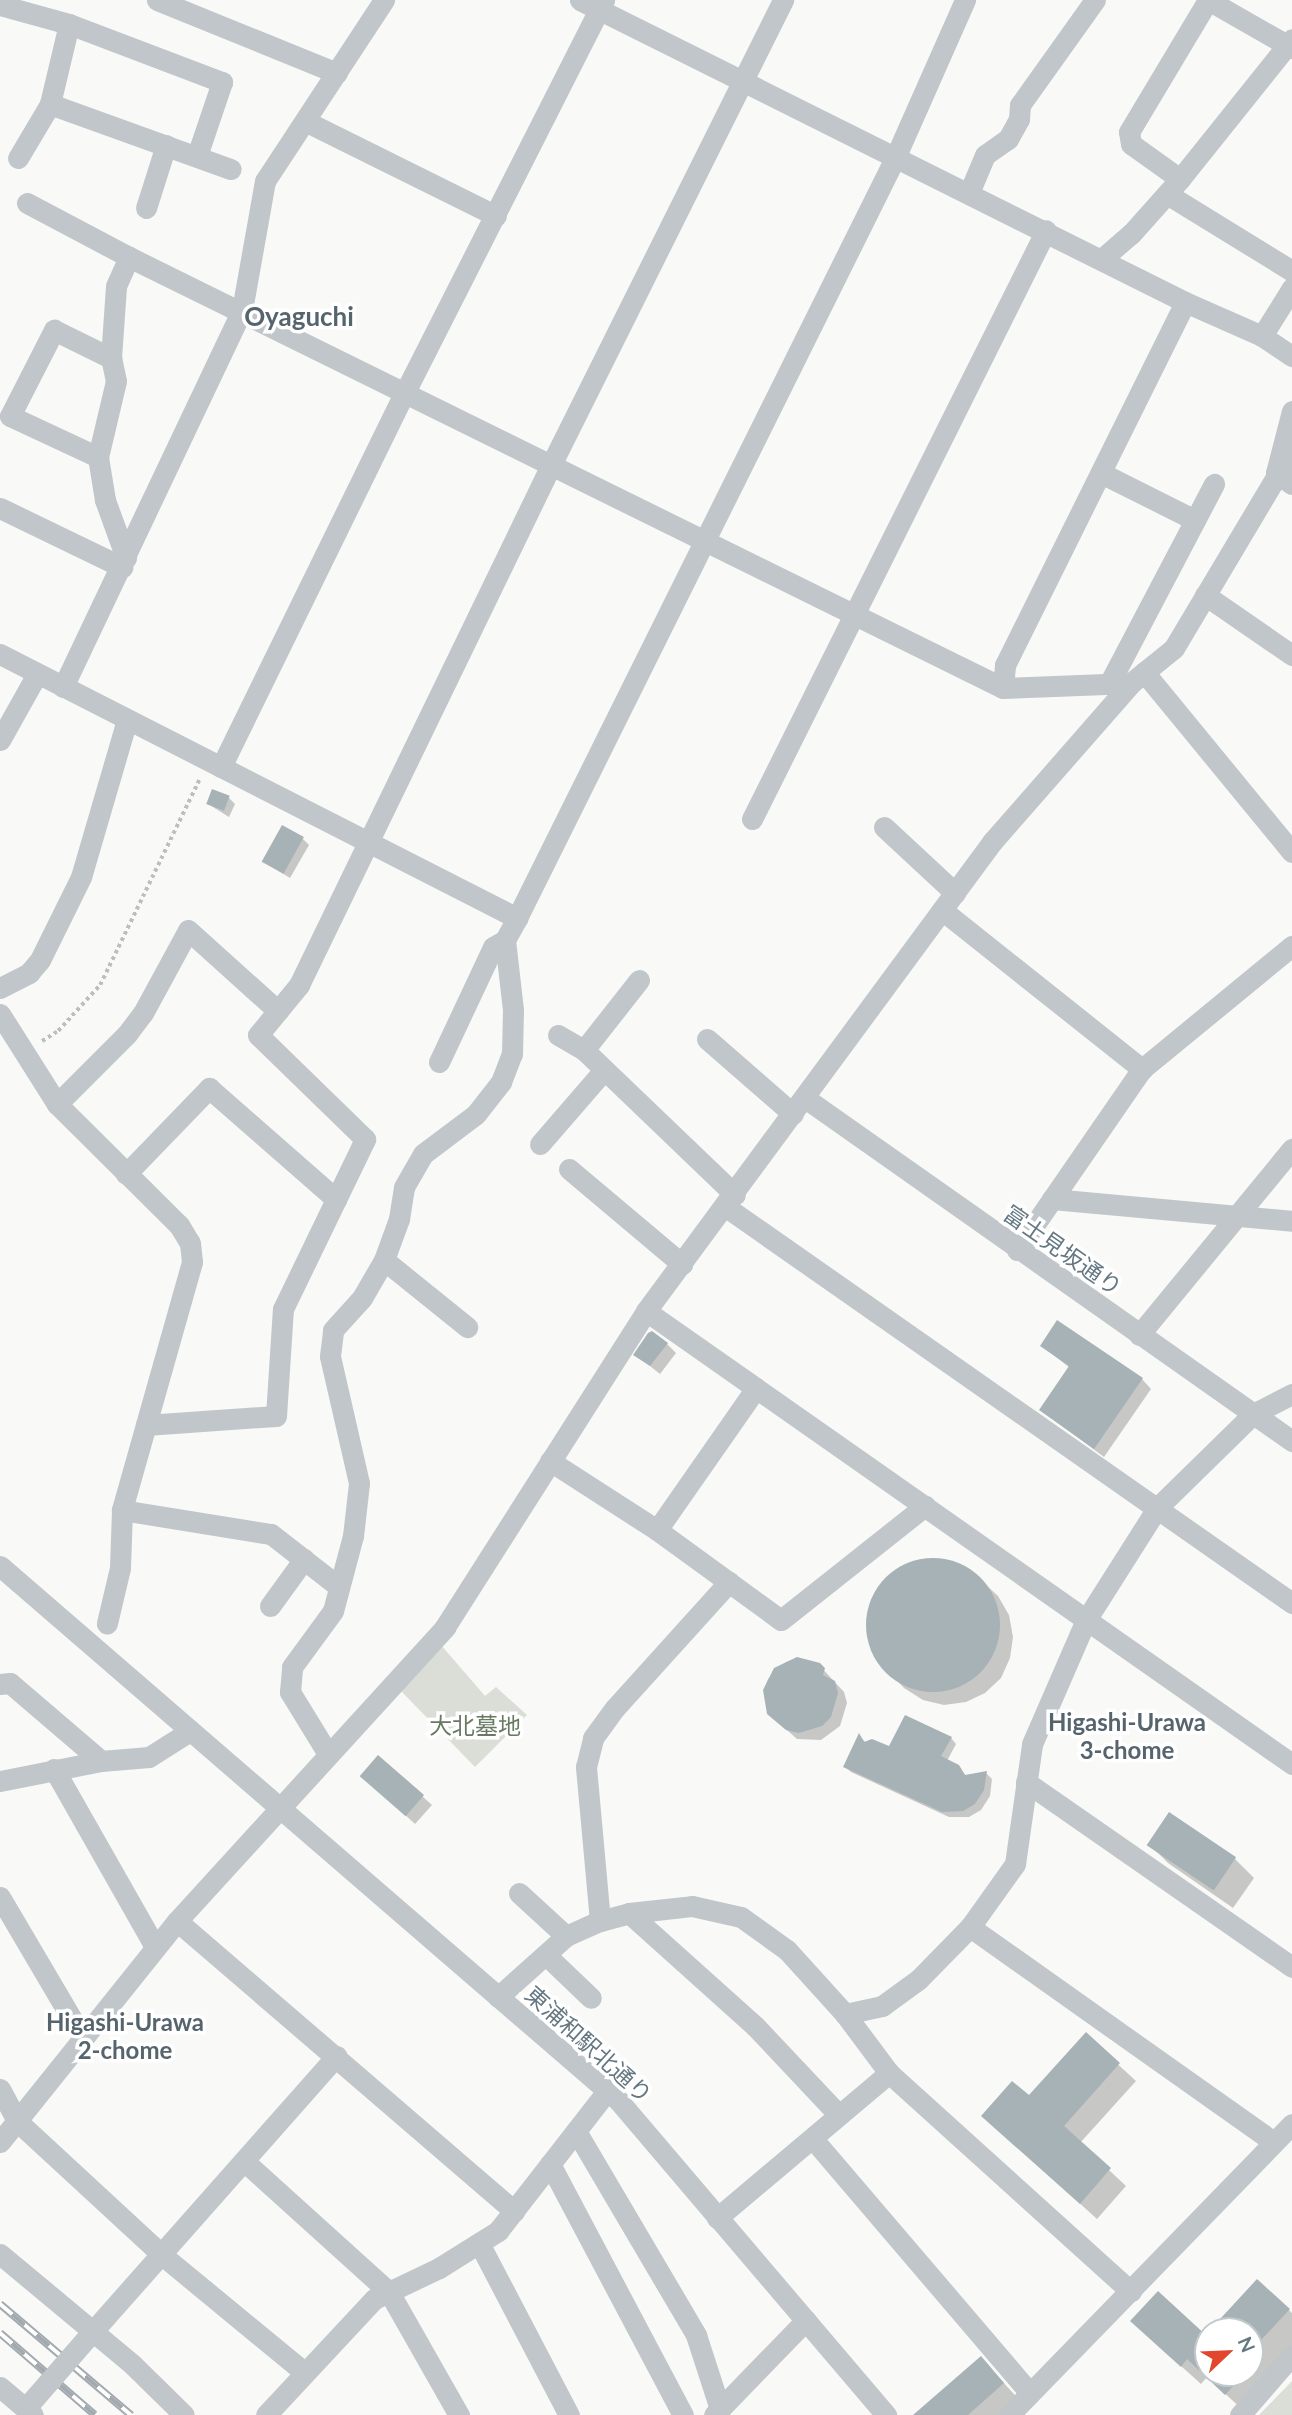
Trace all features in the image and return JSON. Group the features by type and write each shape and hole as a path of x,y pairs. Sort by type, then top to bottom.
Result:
{"street":[{"path":"157,0 337,73"},
{"path":"63,687 242,310 265,181 384,0"},
{"path":"146,1425 276,1416 283,1309 365,1139 258,1035 299,985 551,465 783,0"},
{"path":"439,1062 493,947 505,940 517,918 895,158 965,0"},
{"path":"969,193 985,155 1008,139 1019,119 1020,105 1095,0"},
{"path":"1103,258 1131,234 1173,187 1290,44 1208,0 1129,132 1131,144 1173,187 1292,271"},
{"path":"215,764 496,216 595,3 895,158 1103,258 1185,302 1262,337 1292,356"},
{"path":"0,5 69,24 222,82 197,156"},
{"path":"18,158 50,104 69,24"},
{"path":"50,104 231,169"},
{"path":"305,121 496,216"},
{"path":"146,208 166,145"},
{"path":"27,203 129,257 242,310 1003,688 1109,684 1138,678"},
{"path":"752,819 1046,230"},
{"path":"124,562 105,500 98,457 116,381 111,358 116,286 129,257"},
{"path":"1262,337 1292,288"},
{"path":"1003,688 1005,665 1185,302"},
{"path":"98,457 10,416 54,330 111,358"},
{"path":"1284,478 1292,411"},
{"path":"0,2142 82,2036 177,1921 445,1627 646,1311 730,1201 992,842 1138,678 1174,648 1205,595 1284,478 1292,450"},
{"path":"1101,473 1195,520"},
{"path":"1109,684 1214,484"},
{"path":"0,508 124,562"},
{"path":"1205,595 1292,655"},
{"path":"0,654 517,918"},
{"path":"0,740 37,674"},
{"path":"1138,678 1292,852"},
{"path":"0,988 29,973 40,960 81,877 127,720"},
{"path":"884,827 955,893"},
{"path":"942,910 1142,1069"},
{"path":"57,1104 127,1034 143,1013 188,930 278,1011"},
{"path":"328,1754 290,1692 292,1667 333,1611 353,1536 359,1483 330,1356 333,1330 362,1298 384,1260 399,1219 404,1187 423,1154 476,1114 505,1073 512,1054 513,1010 505,940"},
{"path":"1017,1250 1142,1069 1292,946"},
{"path":"584,1050 639,980"},
{"path":"0,1014 57,1104 179,1225 190,1243 192,1262 122,1510 120,1568 107,1623"},
{"path":"558,1035 584,1050 730,1201 1292,1603"},
{"name":"富士見坂通り","path":"707,1039 799,1106 1017,1250 1292,1441"},
{"path":"540,1144 604,1070"},
{"path":"126,1174 209,1088 336,1199"},
{"path":"1139,1335 1292,1149"},
{"path":"569,1169 682,1264"},
{"path":"1052,1199 1292,1221"},
{"path":"384,1260 467,1327"},
{"path":"646,1311 1292,1764"},
{"path":"657,1530 756,1388"},
{"path":"845,2014 882,2006 919,1979 970,1927 1015,1864 1032,1744 1086,1620 1157,1508 1252,1414 1292,1394"},
{"path":"550,1461 657,1530 781,1620 925,1506"},
{"path":"122,1510 271,1534 339,1587"},
{"path":"270,1606 304,1559"},
{"name":"東浦和駅北通り","path":"0,1566 607,2091 886,2415"},
{"path":"600,1921 586,1768 593,1738 615,1708 729,1582"},
{"path":"0,1684 10,1683 101,1761"},
{"path":"0,1781 101,1761 149,1757 190,1731"},
{"path":"54,1769 155,1947"},
{"path":"1026,1782 1292,1967"},
{"path":"519,1893 566,1936"},
{"path":"0,1897 82,2036"},
{"path":"498,1997 566,1936 600,1921 629,1913 692,1906 741,1917 788,1950 845,2014 889,2073 1130,2292"},
{"path":"629,1913 754,2026 839,2115"},
{"path":"177,1921 514,2211"},
{"path":"970,1927 1274,2142"},
{"path":"546,1955 591,1998"},
{"path":"0,2388 27,2410 336,2056"},
{"path":"717,2218 813,2140 889,2073"},
{"path":"0,2089 17,2121 162,2255 305,2374"},
{"path":"266,2415 374,2299 439,2268 498,2231 607,2091"},
{"path":"1009,2415 1292,2124"},
{"path":"576,2131 696,2334 717,2412"},
{"path":"813,2140 1030,2393"},
{"path":"244,2161 389,2292 459,2415"},
{"path":"550,2164 683,2415"},
{"path":"479,2243 569,2415"},
{"path":"0,2254 90,2335 133,2365 184,2415"},
{"path":"717,2412 806,2320"},
{"path":"1240,2415 1292,2355"}],"path":[{"path":"24,1052 58,1031 100,985 215,764"}],"green space":[{"name":"大北墓地","path":"441,1645 485,1696 496,1687 527,1715 475,1767 400,1690"},
{"path":"1292,2381 1292,2415 1259,2415"}],"building":[{"path":"212,789 230,796 224,811 206,804"},
{"path":"282,825 304,837 284,874 262,862"},
{"path":"1057,1320 1143,1378 1094,1449 1039,1410 1069,1366 1040,1346"},
{"path":"652,1331 668,1343 650,1366 633,1355"},
{"path":"933,1558 959,1563 981,1577 995,1599 1000,1625 995,1651 981,1673 959,1687 933,1692 907,1687 885,1673 871,1651 866,1625 871,1599 885,1577 907,1563"},
{"path":"797,1657 820,1663 825,1668 823,1675 835,1681 838,1693 831,1717 822,1726 799,1733 786,1730 767,1714 763,1690 774,1668"},
{"path":"905,1715 952,1737 941,1756 959,1765 965,1775 987,1771 984,1790 975,1804 963,1811 942,1812 843,1767 859,1733 864,1742 872,1739 889,1746"},
{"path":"378,1755 424,1795 406,1816 360,1776"},
{"path":"1169,1812 1236,1857 1214,1890 1147,1845"},
{"path":"1086,2032 1120,2063 1064,2126 1111,2168 1080,2204 981,2116 1012,2081 1029,2095"},
{"path":"1257,2279 1290,2309 1264,2337 1264,2317 1222,2317"},
{"path":"1158,2291 1194,2324 1194,2366 1187,2359 1181,2367 1130,2321"},
{"path":"981,2356 1004,2383 968,2415 913,2415"},
{"path":"1217,2387 1232,2387 1225,2395"}],"railway":[{"path":"0,2304 131,2415"},
{"path":"0,2333 95,2415"}],"district":[{"name":"Oyaguchi","path":"299,317"},
{"name":"Higashi-Urawa 3-chome","path":"1127,1736"},
{"name":"Higashi-Urawa 2-chome","path":"125,2036"}]}
